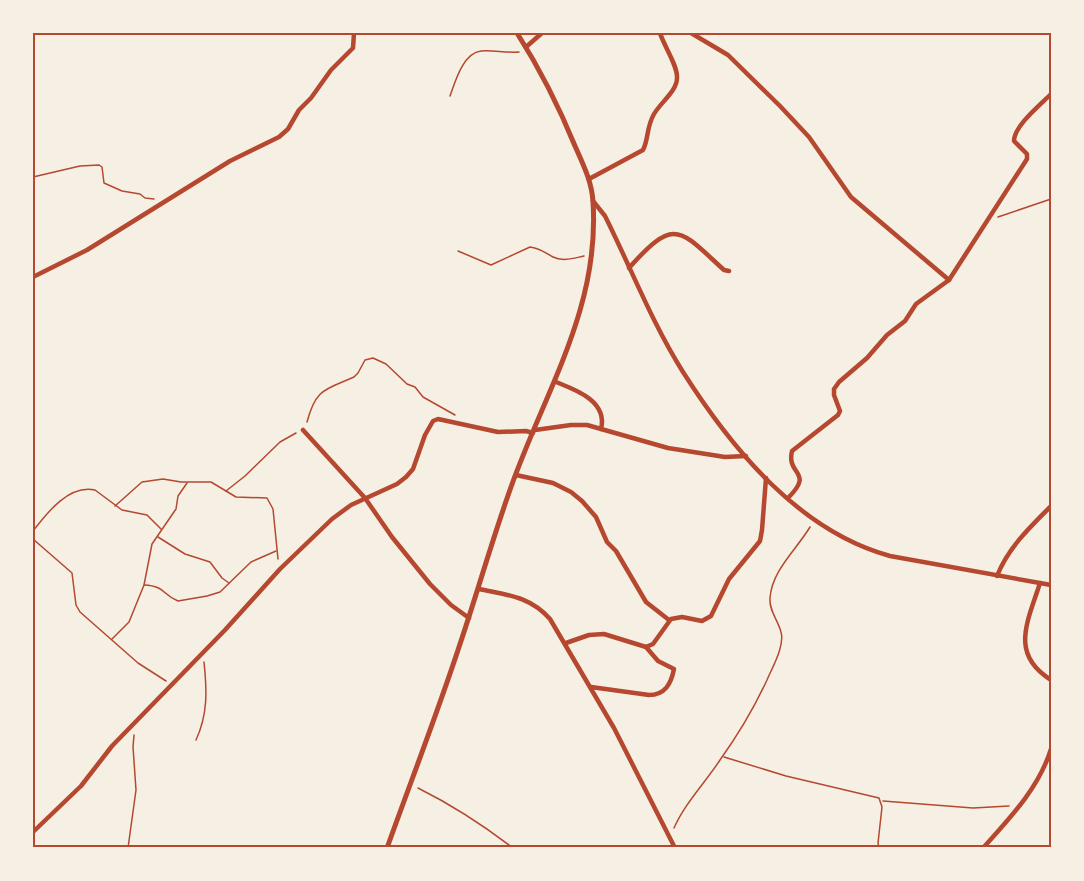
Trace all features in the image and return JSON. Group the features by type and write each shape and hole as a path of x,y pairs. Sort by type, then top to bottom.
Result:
{"street":[{"path":"33,277 87,250 230,161 274,141 284,133 331,70 353,48 354,33"},
{"path":"387,848 469,618 516,475 565,358 584,297 591,254 593,201 589,179 555,102 517,33"},
{"path":"527,49 542,33"},
{"path":"589,179 643,150 649,123 674,88 676,70 660,33"},
{"path":"691,33 728,55 809,137 851,197 949,280"},
{"path":"788,498 801,481 791,457 792,451 838,415 840,411 834,389 839,381 867,358 887,335 905,321 916,304 949,280 1027,159 1027,154 1014,141 1014,136 1027,118 1051,94"},
{"path":"593,201 606,216 629,268 682,371 746,456 766,478 814,520 843,539 868,550 1051,585"},
{"path":"629,268 657,239 673,234 692,240 729,272"},
{"path":"556,382 576,390 599,408 603,418 601,429"},
{"path":"33,832 81,786 112,746 279,569 341,511 397,484 406,477 413,469 425,435 433,421 438,420 498,432 534,431 571,424 601,429 676,449 724,457 746,456"},
{"path":"303,430 365,498 392,537 430,584 469,618"},
{"path":"516,475 558,485 582,501 596,517 607,542 616,551 646,602 658,614 669,620 682,617 702,621 711,616 729,579 760,541 766,478"},
{"path":"997,576 1009,552 1051,506"},
{"path":"1040,583 1024,640 1030,662 1039,673 1051,680"},
{"path":"479,589 516,597 539,606 550,619 614,728 675,848"},
{"path":"646,647 653,644 669,620"},
{"path":"566,643 589,635 604,634 646,647 658,661 674,669 668,687 655,695 591,687"},
{"path":"983,848 1031,790 1051,749"}],"path":[{"path":"450,96 470,55 476,52 527,49"},
{"path":"33,177 81,166 99,165 102,167 103,181 106,184 126,192 140,194 145,198 167,199"},
{"path":"989,220 1051,199"},
{"path":"458,251 491,265 530,247 561,260 591,254"},
{"path":"226,491 280,442 303,430 316,396 354,376 365,360 372,358 386,364 407,384 415,387 423,397 443,407 467,426"},
{"path":"116,506 142,482 148,480 212,482 236,497 263,496 271,502 273,509 279,569"},
{"path":"112,639 129,622 144,585 150,551 157,536 176,509 178,496 188,482"},
{"path":"33,531 66,497 76,491 93,489 126,512 147,515 161,530"},
{"path":"670,837 680,813 723,757 766,681 781,641 781,631 770,606 770,596 783,565 801,544 814,520"},
{"path":"157,536 185,554 210,562 222,578 230,583"},
{"path":"33,539 72,573 76,605 80,612 138,663 171,685"},
{"path":"144,585 160,588 178,601 215,594 251,562 277,550"},
{"path":"196,740 205,715 207,689 203,652"},
{"path":"128,848 136,790 133,747 135,723"},
{"path":"723,757 786,776 873,795 881,801 974,808 1019,805"},
{"path":"410,784 452,805 513,848"},
{"path":"879,848 881,801"}]}
